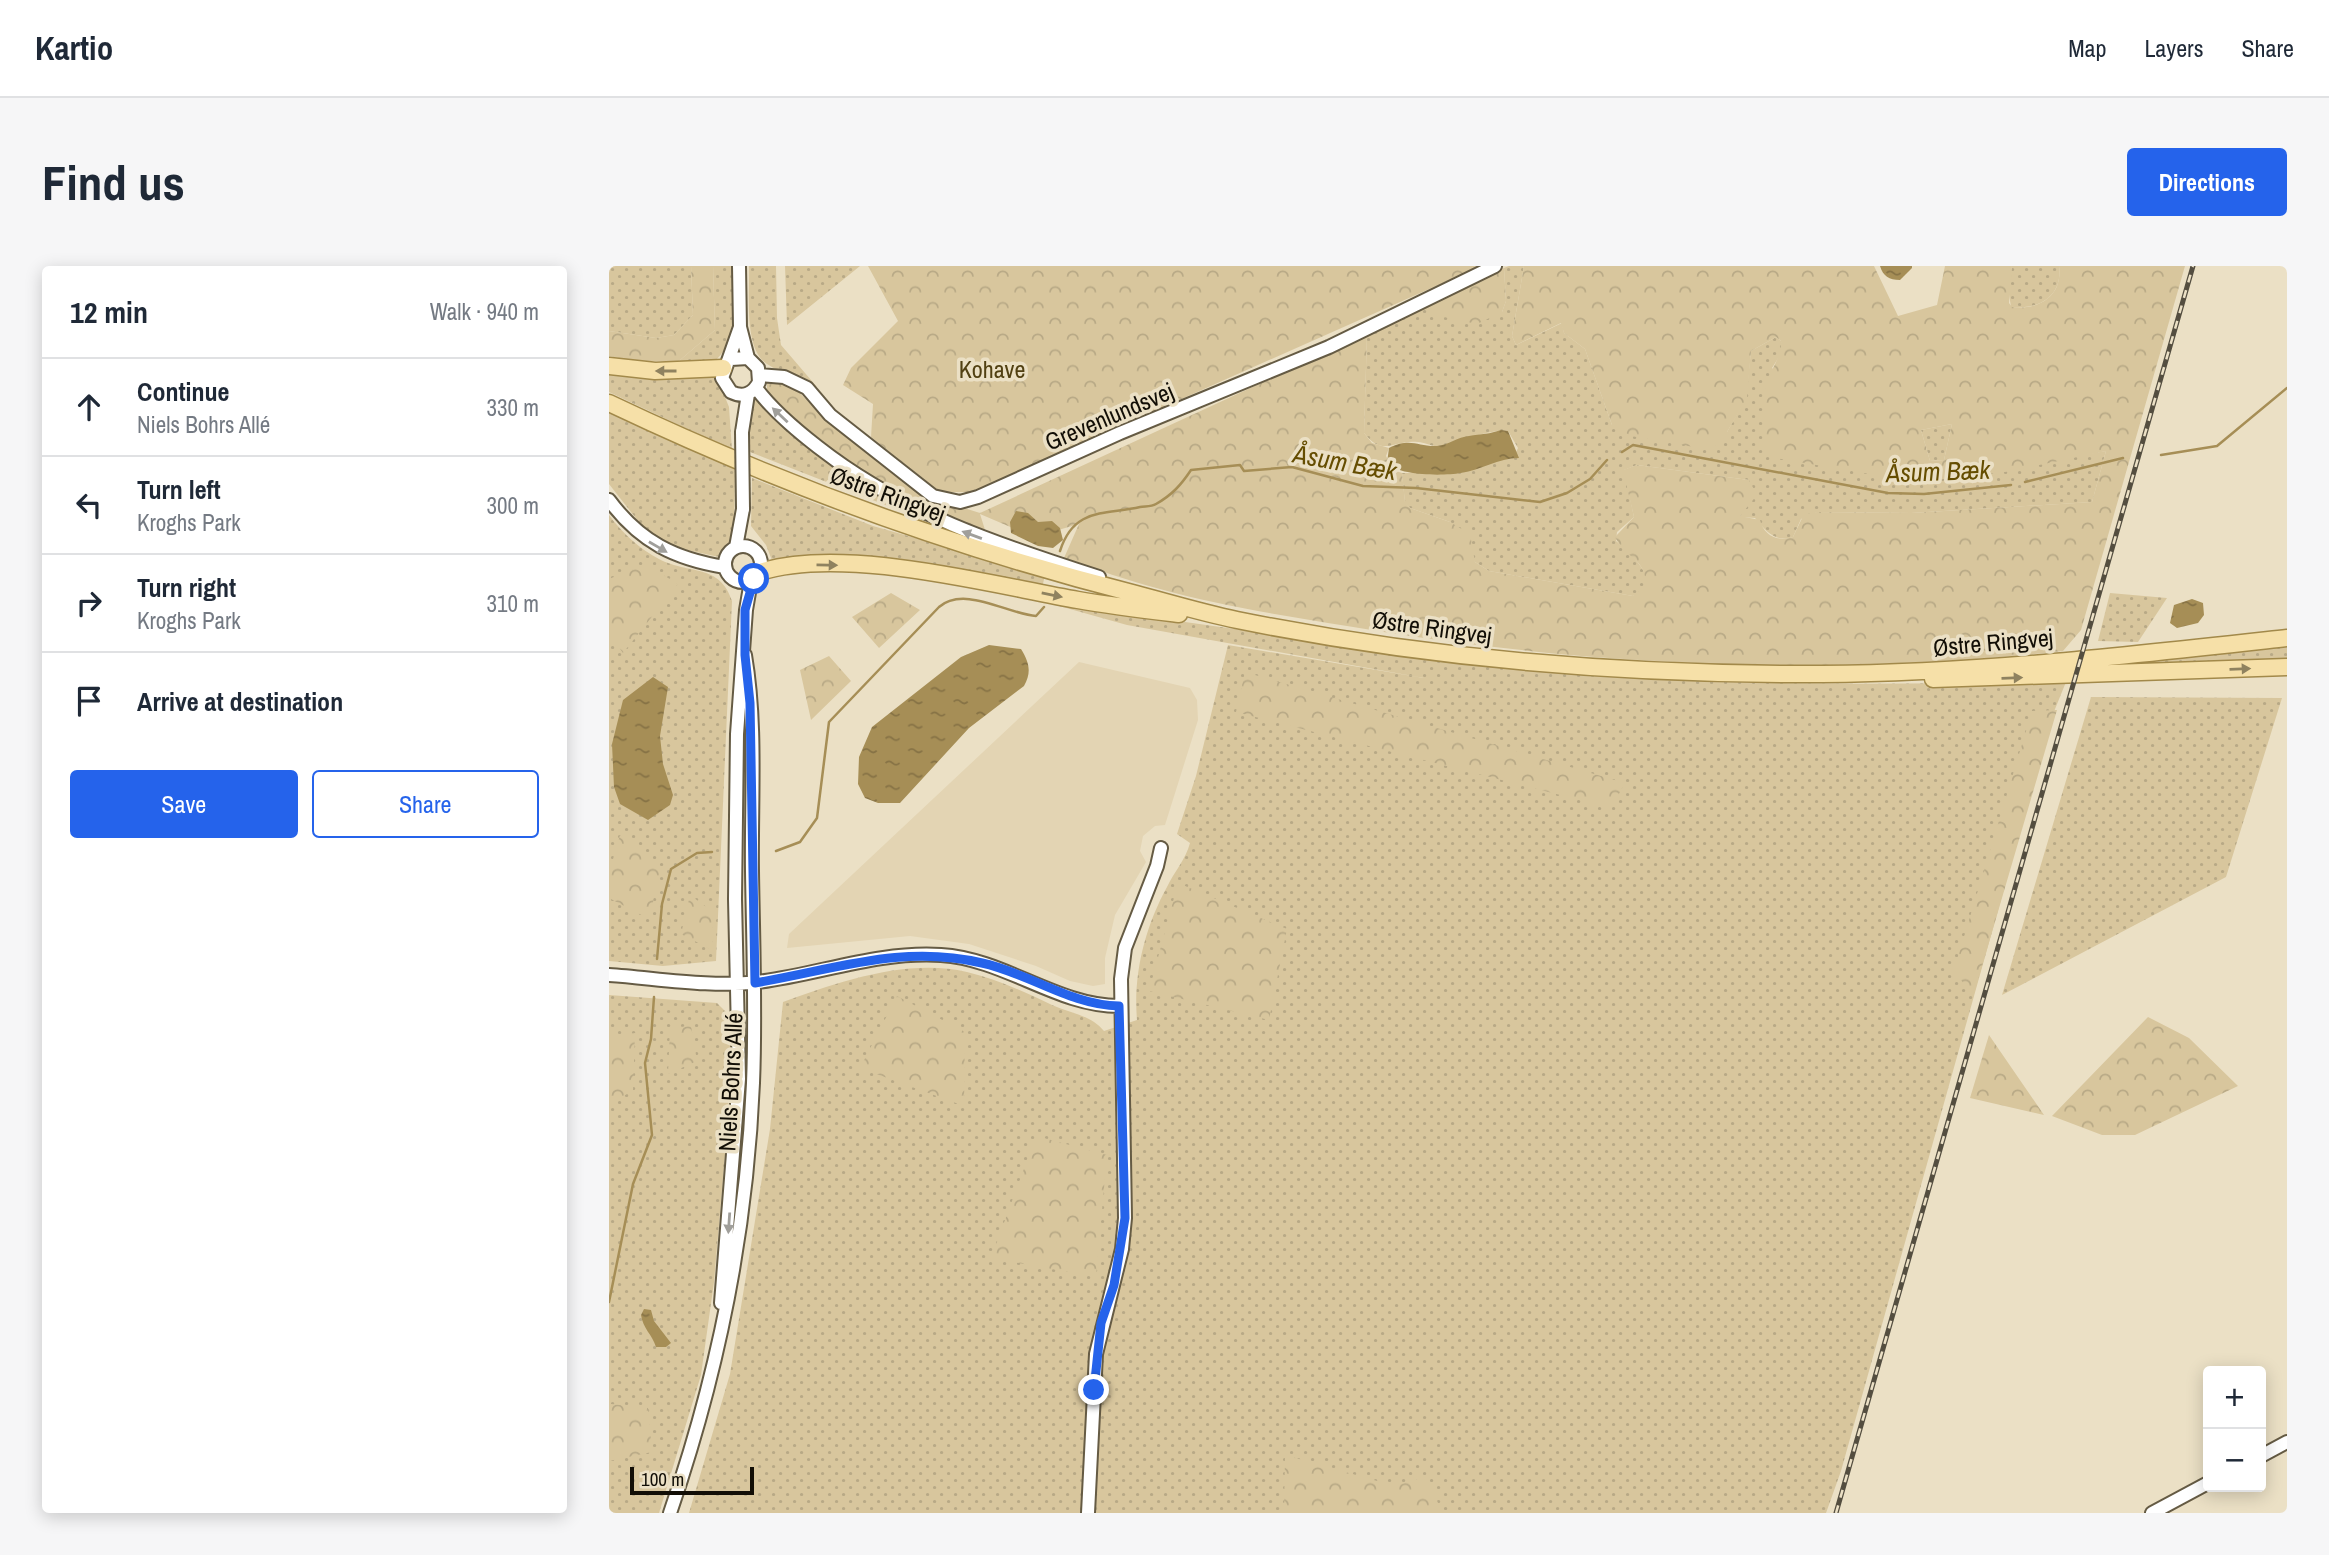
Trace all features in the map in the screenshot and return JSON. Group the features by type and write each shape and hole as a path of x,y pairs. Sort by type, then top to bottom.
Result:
{"main road":[{"path":"609,366 655,371 727,363"},
{"name":"Østre Ringvej","path":"609,403 703,448 865,512 1064,576 1235,620 1390,646 1622,669 1822,674 1908,672 2171,651 2287,638"},
{"path":"756,577 780,565 886,567 1132,609 1235,620"},
{"path":"2171,651 2287,629"},
{"path":"1822,674 1898,679 1985,679 2287,667"}],"street":[{"path":"739,266 740,327 748,358 757,365 760,375 752,391 742,429 743,514 736,547 727,555 725,567 735,581 756,577 761,560 754,550 743,514"},
{"name":"Grevenlundsvej","path":"760,375 796,382 830,415 933,496 961,502 1329,347 1495,266"},
{"path":"740,327 722,381 731,392 742,429"},
{"path":"727,363 748,358"},
{"path":"731,392 752,391 798,432 846,469 899,502 955,528 1121,584 1151,598"},
{"path":"609,500 643,538 664,551 694,562 725,567"},
{"path":"736,547 754,550"},
{"name":"Niels Bohrs Allé","path":"670,1513 684,1472 732,1286 754,1083 750,703 745,655 745,610 756,577"},
{"name":"Niels Bohrs Allé","path":"735,581 745,610"},
{"name":"Niels Bohrs Allé","path":"718,1342 739,1079 735,983 739,702 745,655"},
{"path":"739,702 742,721 744,968 748,980 755,983"},
{"path":"1088,1513 1097,1354 1101,1323 1122,1249 1125,1218 1119,1006 1125,948 1157,866 1161,848"},
{"path":"609,975 755,983 899,955 944,955 1012,971 1095,1005 1119,1006"},
{"path":"735,983 744,989 748,1008 741,1179 744,1191"},
{"path":"2266,1453 2287,1442"},
{"path":"2152,1513 2203,1486"}],"shaded area":[{"path":"1079,662 1190,688 1197,700 1198,720 1165,825 1155,826 1143,836 1140,851 1146,862 1115,915 1105,958 1105,984 1093,986 1070,981 1036,966 969,944 910,936 787,948 789,934"}],"green space":[{"path":"609,266 691,266 693,315 674,335 656,338 609,331"},
{"path":"691,266 713,266 715,330 679,361 634,361 609,356 609,331 656,338 674,335 693,315"},
{"path":"713,266 732,266 733,317 729,341 715,361 690,364 679,361 715,330"},
{"path":"749,266 776,266 777,318 781,345 817,387 767,364 759,357 749,320"},
{"path":"785,266 860,266 787,325"},
{"name":"Kohave","path":"868,266 1481,266 972,492 940,492 871,437 873,404 843,385 851,368 898,321"},
{"path":"1524,266 1512,336 1516,345 1562,323 1564,333 1585,349 1612,425 1727,432 1746,398 1751,351 1776,337 1781,341 1782,352 1772,368 1917,482 2106,451 2092,502 1911,513 1817,512 1801,519 1793,537 1781,538 1767,531 1755,518 1740,517 1749,480 1637,465 1624,470 1634,517 1617,532 1616,541 1643,569 1647,585 1643,591 1633,596 1489,571 1475,562 1450,522 1410,508 1405,503 1402,473 1461,473 1495,461 1513,458 1518,448 1508,431 1491,432 1439,446 1420,442 1377,445 1364,433 1367,334 1429,304 1502,312 1506,301 1504,268"},
{"path":"1524,266 1874,266 1898,316 1937,305 1945,266 2012,266 2009,303 2012,307 2022,307 2040,303 2053,293 2059,276 2059,266 2185,266 2081,630 2063,651 1974,659 1794,665 1614,658 1435,640 1206,601 1136,582 1064,558 1079,524 1034,537 980,514 986,533 924,507 862,473 773,401 767,391 767,381 789,382 823,417 929,497 980,513 1367,334 1364,433 1372,443 1389,448 1386,456 1393,470 1402,473 1405,502 1410,508 1450,522 1470,534 1475,562 1489,571 1633,596 1645,587 1643,571 1615,537 1634,517 1623,470 1637,465 1749,480 1757,495 1740,516 1760,520 1768,534 1782,539 1793,537 1804,514 1817,512 1911,513 2092,502 2106,451 2005,472 1917,482 1775,458 1766,453 1764,412 1768,381 1781,347 1781,341 1776,337 1751,351 1747,398 1727,432 1711,450 1631,436 1612,425 1585,349 1564,333 1561,323 1516,345 1512,336","holes":["1952,424 1944,460 1930,461 1921,430"]},
{"path":"2012,266 2059,266 2057,285 2053,293 2047,299 2031,306 2011,307 2008,288"},
{"path":"1504,268 1506,301 1502,312 1477,324 1435,315 1429,304"},
{"path":"609,373 658,377 717,377 729,407 732,450 609,392"},
{"path":"756,398 798,439 843,472 944,528 750,452 748,405"},
{"path":"609,407 735,468 734,536 719,557 669,546 642,526 609,484"},
{"path":"1952,424 1944,460 1930,461 1921,430"},
{"path":"752,478 873,526 1045,575 1042,588 773,563 766,545 751,526"},
{"path":"609,515 632,540 652,555 670,564 712,575 727,589 732,601 716,961 663,966 609,961"},
{"path":"645,564 678,584 623,653 609,633 609,579"},
{"path":"891,593 920,610 879,648 852,617"},
{"path":"2110,593 2167,598 2138,642 2098,641"},
{"path":"1052,604 1417,654 1636,677 1797,683 2066,682 2053,714 1841,1471 1826,1513 689,1513 730,1374 770,1129 783,1002 873,974 944,968 978,975 1010,986 1087,1018 1104,1031 1137,1020 1137,985 1142,951 1159,902 1190,843 1177,834 1196,776 1228,645 1424,678 1127,625"},
{"path":"2287,645 2287,663 2092,667"},
{"path":"829,656 851,681 811,720 800,670"},
{"path":"1245,672 1625,783 1611,808 1236,712"},
{"path":"2091,697 2282,698 2226,877 2002,995"},
{"path":"2057,710 1973,997 1954,970 2032,711"},
{"path":"620,835 662,871 654,894 651,920 609,898 609,873"},
{"path":"1178,883 1287,929 1269,1020 1149,991"},
{"path":"690,895 713,912 712,950 681,934"},
{"path":"609,995 717,1003 726,1012 732,1030 727,1132 714,1282 701,1375 659,1513 609,1513"},
{"path":"897,996 965,1032 964,1106 860,1068"},
{"path":"2148,1017 2189,1038 2238,1086 2135,1135 2102,1135 2052,1116"},
{"path":"691,1026 697,1061 668,1074 670,1028"},
{"path":"635,1033 633,1091 609,1103 609,1038"},
{"path":"1989,1035 2044,1115 1970,1098"},
{"path":"1036,1136 1107,1155 1096,1277 991,1258"},
{"path":"609,1367 611,1404 648,1408 652,1452 609,1461"},
{"path":"1285,1455 1395,1486 1427,1476 1442,1513 1284,1513"}],"water":[{"path":"1880,266 1912,268 1900,280 1896,280 1885,275"},
{"path":"1501,430 1508,431 1519,458 1444,475 1411,473 1387,463 1389,448 1403,443 1437,446"},
{"path":"1016,511 1028,513 1038,522 1052,521 1060,528 1063,540 1053,548 1038,546 1011,533 1010,522"},
{"path":"2192,599 2203,603 2204,615 2198,623 2177,628 2170,623 2174,605"},
{"path":"2014,633 2028,638 2029,644 2024,648 2000,651 1992,648 1998,639"},
{"path":"989,645 1021,649 1028,667 1024,686 969,728 900,803 878,803 865,798 858,784 859,757 872,727 961,657"},
{"path":"653,677 668,687 660,736 663,764 673,795 670,805 648,820 620,804 614,787 612,744 623,700"},
{"path":"644,1309 651,1310 654,1321 671,1343 666,1347 656,1347 642,1320"}],"waterway":[{"name":"Åsum Bæk","path":"2161,455 2217,446 2287,388"},
{"name":"Åsum Bæk","path":"1622,452 1633,445 1888,493 1924,494 2011,485"},
{"name":"Åsum Bæk","path":"2025,482 2123,458"},
{"name":"Åsum Bæk","path":"1060,551 1073,527 1082,520 1103,513 1154,505 1176,489 1191,470 1240,465 1244,471 1292,467 1363,486 1416,488 1540,502 1567,493 1590,479 1607,460"},
{"name":"Åsum Bæk","path":"776,851 800,842 817,818 829,722 939,607 949,601 973,600 1036,616 1044,607"},
{"name":"Åsum Bæk","path":"657,959 662,904 671,869 697,853 712,852"},
{"name":"Åsum Bæk","path":"609,1302 633,1184 652,1135 645,1063 651,1039 654,997"}],"railway":[{"path":"1836,1513 2193,266"}],"route":[{"path":"754,579 751,581 745,610 745,655 750,703 755,983 899,955 944,955 1012,971 1095,1005 1119,1006 1125,1218 1114,1285 1101,1323 1094,1390"}]}
